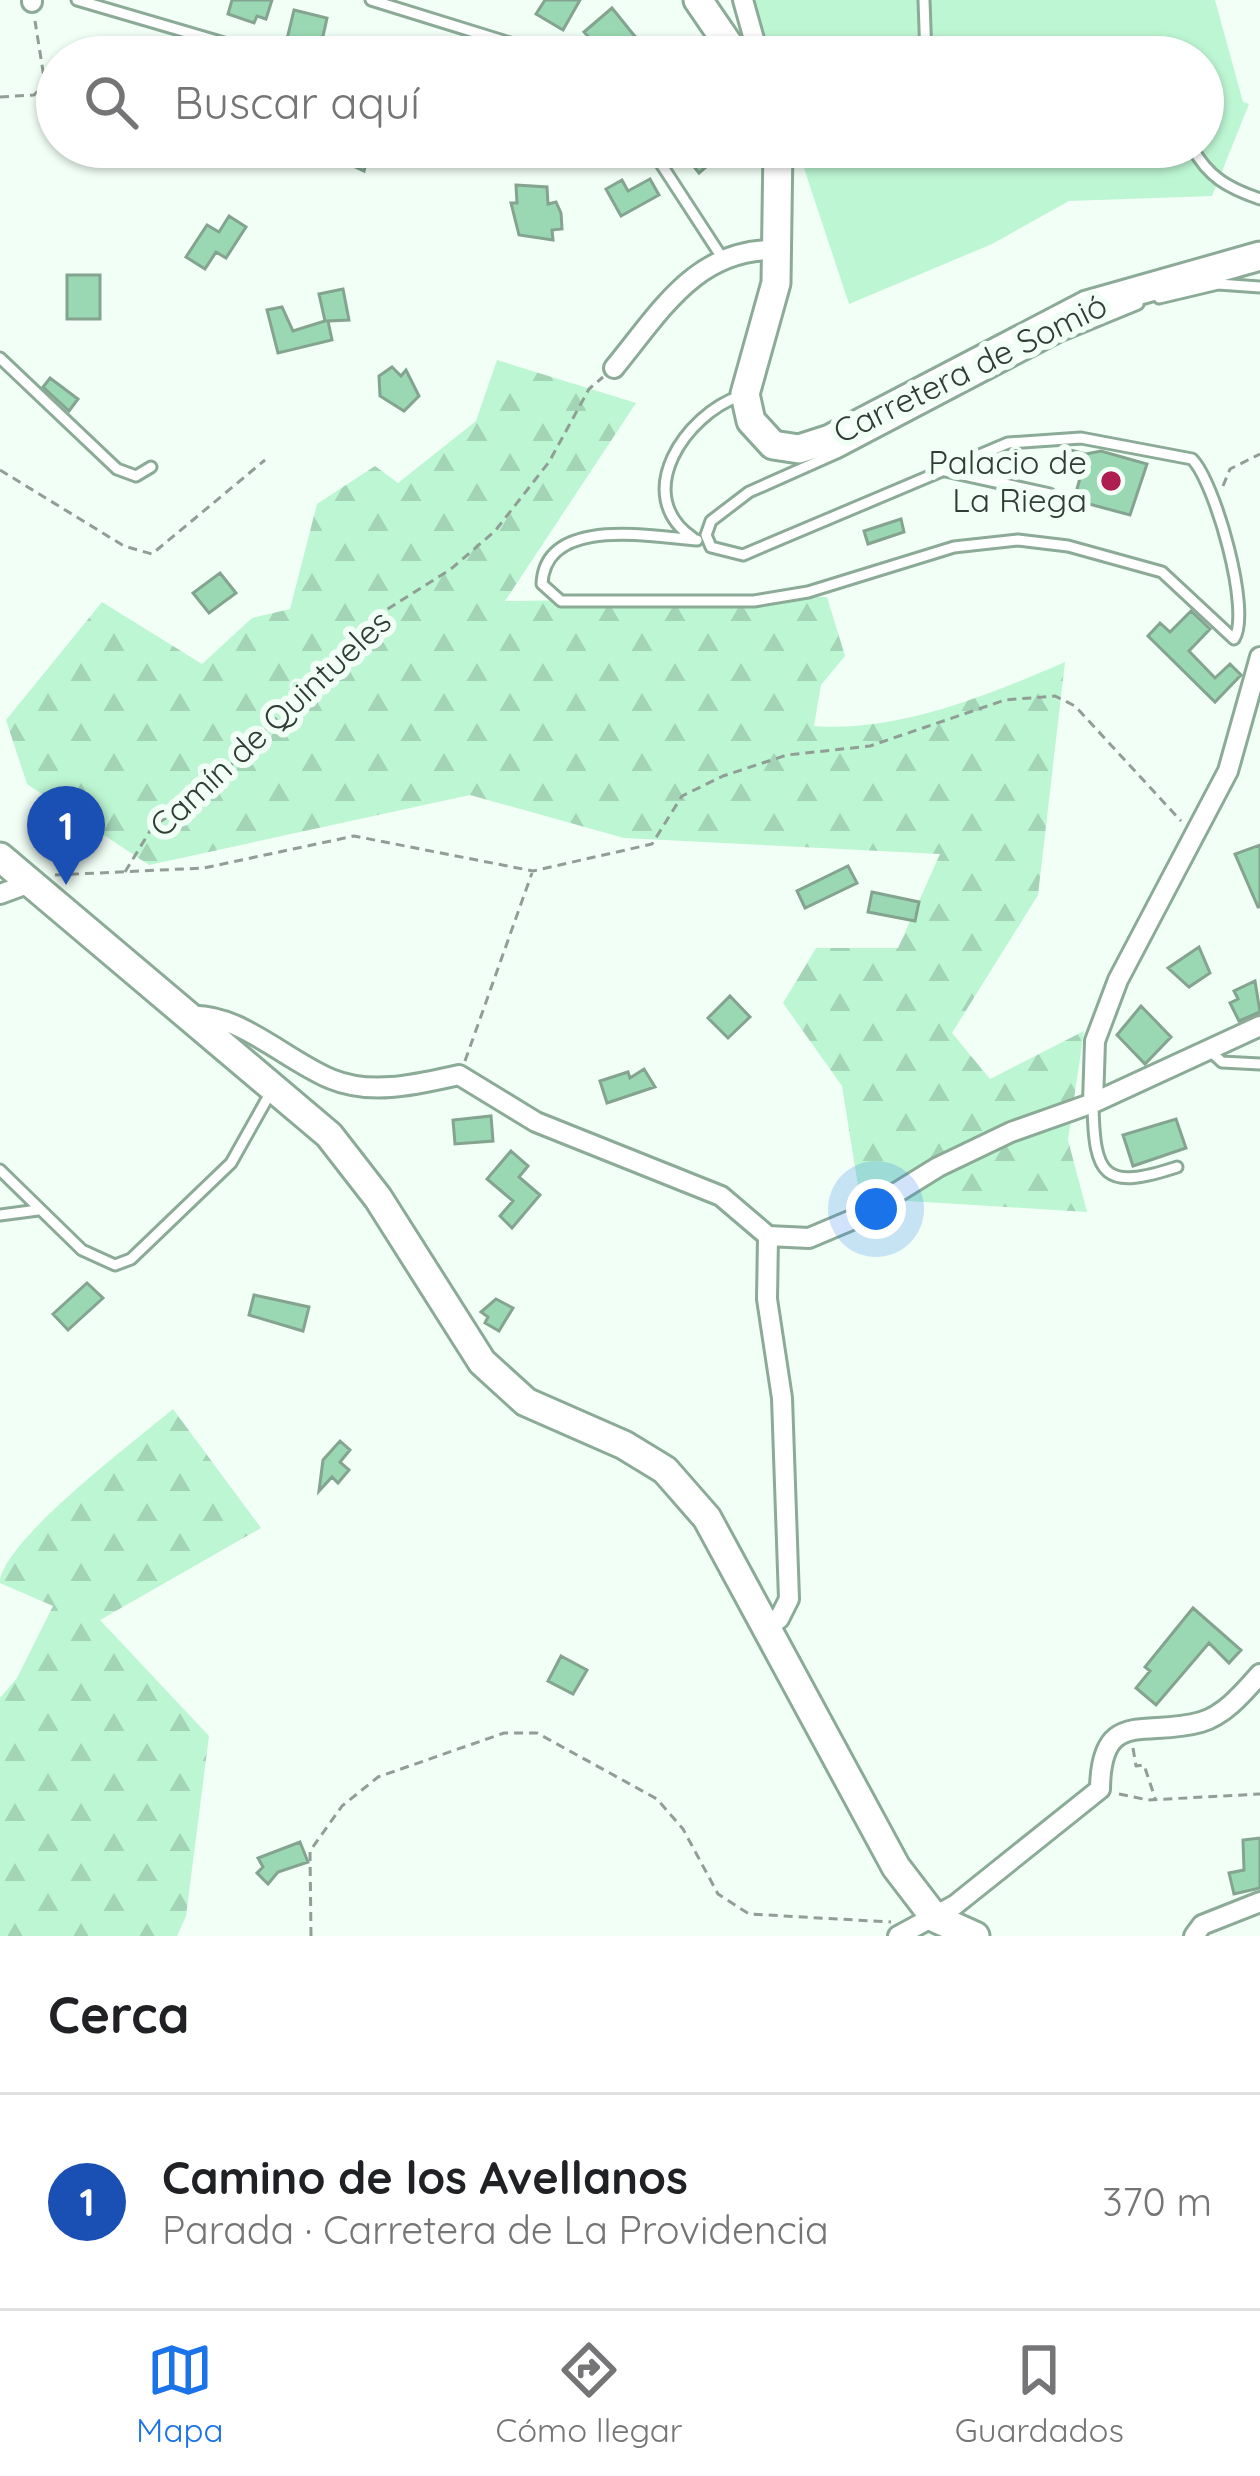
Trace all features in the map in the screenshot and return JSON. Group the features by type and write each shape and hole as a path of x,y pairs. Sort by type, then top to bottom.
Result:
{"street":[{"path":"698,0 723,36"},
{"path":"743,0 753,36"},
{"path":"745,394 776,284 778,168"},
{"path":"614,368 673,296 721,256 777,250"},
{"name":"Carretera de Somió","path":"745,394 752,421 773,445 799,448 830,439 1087,305 1260,256"},
{"path":"1093,1103 1095,1041 1228,771 1255,694 1260,657"},
{"path":"0,857 274,1086 355,1166 482,1362 526,1402 624,1445 665,1470 707,1518 896,1867 935,1918 974,1936"},
{"path":"0,894 30,883"},
{"path":"188,1016 213,1013 334,1081 393,1089 459,1075 536,1122 721,1196 768,1236 809,1238 854,1219 938,1167 1011,1132 1093,1103 1260,1026"},
{"path":"764,1627 778,1619 789,1599 782,1398 767,1299 768,1236"},
{"path":"904,1933 935,1918 1100,1789 1100,1763 1108,1742 1129,1729 1202,1722 1227,1707 1260,1673"},
{"path":"1194,1936 1202,1925 1260,1902"}],"lane":[{"path":"77,0 200,36"},
{"path":"371,0 478,36"},
{"path":"924,0 925,36"},
{"path":"664,168 721,256"},
{"path":"1203,168 1220,182 1260,199"},
{"path":"702,541 711,521 749,492 855,444 1060,335 1145,302 1200,288 1237,283 1260,287"},
{"path":"0,358 117,469 136,476 151,467"},
{"path":"702,541 608,533 584,538 553,555 543,569 542,584 561,601 754,601 808,592 954,547 1018,540 1068,546 1162,572 1234,639 1240,629 1230,557 1201,468 1192,460 1081,438 1008,443 743,555 728,556 702,541 668,511 663,482 676,449 700,416 745,394"},
{"path":"941,470 1050,494"},
{"path":"1209,1050 1222,1062 1260,1064"},
{"path":"0,1170 38,1210 104,1262 131,1259 231,1163 274,1086"},
{"path":"1093,1103 1098,1163 1111,1176 1131,1182 1177,1168"},
{"path":"0,1215 38,1210"}],"path":[{"path":"32,1 37,36"},
{"path":"0,97 36,93"},
{"name":"Camín de Quintueles","path":"124,873 153,826 202,795 375,617 452,569 495,531 549,462 589,389 614,368"},
{"path":"1225,502 1223,483 1230,469 1260,454"},
{"path":"0,470 124,546 152,554 265,460"},
{"path":"30,883 56,875 204,868 354,836 533,872 652,844 682,796 723,776 787,755 871,746 1005,700 1055,696 1075,706 1195,834"},
{"path":"459,1075 533,872"},
{"path":"311,1936 310,1851 342,1806 378,1777 504,1733 537,1733 656,1798 683,1828 718,1894 732,1907 749,1914 884,1919 904,1933"},
{"path":"1136,1747 1136,1766 1144,1765 1156,1800"},
{"path":"1100,1789 1156,1800 1260,1795"}],"green space":[{"path":"750,0 1215,0 1243,102 1249,104 1224,166 1224,36 761,36"},
{"path":"804,168 1223,168 1212,196 1069,201 992,244 849,304"},
{"path":"497,360 636,403 505,601 827,597 845,656 821,685 814,726 910,718 974,699 1065,662 1038,895 952,1033 990,1079 1084,1031 1068,1140 1087,1212 860,1198 842,1086 783,1003 816,948 898,948 940,854 624,838 470,795 149,865 27,784 6,720 102,602 202,664 252,618 290,609 317,504 375,466 398,483 476,421"},
{"path":"173,1409 261,1528 100,1620 209,1736 186,1916 177,1936 0,1936 0,1698 17,1678 53,1606 0,1583 6,1565 46,1518"}],"building":[{"path":"232,0 272,0 266,19 257,16 254,23 228,14"},
{"path":"545,0 580,0 563,30 536,14"},
{"path":"612,8 635,36 588,36 584,32"},
{"path":"294,10 327,18 323,36 288,36"},
{"path":"650,179 659,195 621,216 606,189 622,180 628,191"},
{"path":"516,185 547,187 548,204 556,202 561,213 562,229 552,230 553,240 519,235 511,203 517,203"},
{"path":"229,216 246,227 226,258 216,252 205,269 186,257 207,225 219,232"},
{"path":"67,275 100,275 100,319 67,319"},
{"path":"343,289 349,320 328,321 332,340 278,353 267,310 282,307 293,331 325,321 319,294"},
{"path":"392,367 401,376 406,370 419,396 404,411 380,396 379,376"},
{"path":"50,378 78,399 69,411 43,387"},
{"name":"Palacio de La Riega","path":"1062,448 1086,454 1101,451 1147,464 1130,515 1074,500 1080,478 1055,471"},
{"path":"901,519 904,532 868,544 864,531"},
{"path":"220,573 236,593 209,613 193,593"},
{"path":"1191,611 1210,629 1189,651 1215,678 1230,664 1241,675 1215,702 1148,636 1160,623 1170,632"},
{"path":"1260,845 1260,907 1258,907 1235,854"},
{"path":"848,866 857,883 805,908 797,891"},
{"path":"872,892 919,902 915,921 868,912"},
{"path":"1199,947 1210,973 1189,987 1168,968"},
{"path":"1255,981 1260,1012 1239,1021 1230,1003 1238,999 1234,991"},
{"path":"730,996 750,1017 728,1038 708,1018"},
{"path":"1141,1006 1171,1037 1145,1064 1117,1035"},
{"path":"644,1069 655,1087 607,1103 600,1081 628,1072 630,1078"},
{"path":"491,1116 493,1141 455,1144 453,1120"},
{"path":"1176,1119 1186,1148 1133,1166 1123,1135"},
{"path":"511,1151 528,1166 519,1177 540,1195 512,1228 500,1216 513,1201 487,1179"},
{"path":"87,1283 103,1298 68,1330 53,1314"},
{"path":"254,1295 309,1307 303,1331 249,1315"},
{"path":"496,1299 513,1308 499,1331 485,1323 488,1317 481,1312"},
{"path":"340,1441 350,1450 340,1462 349,1470 338,1483 332,1477 319,1491 323,1460"},
{"path":"1193,1608 1241,1650 1229,1663 1209,1643 1156,1705 1136,1688 1150,1671 1145,1667"},
{"path":"561,1656 587,1670 573,1694 548,1681"},
{"path":"1260,1838 1260,1888 1234,1894 1229,1873 1244,1870 1243,1840"},
{"path":"300,1842 308,1862 278,1872 268,1884 257,1873 263,1867 258,1858"}],"place":[{"name":"Palacio de La Riega","path":"1111,481"},
{"name":"Camino de los Avellanos","path":"66,885"}]}
